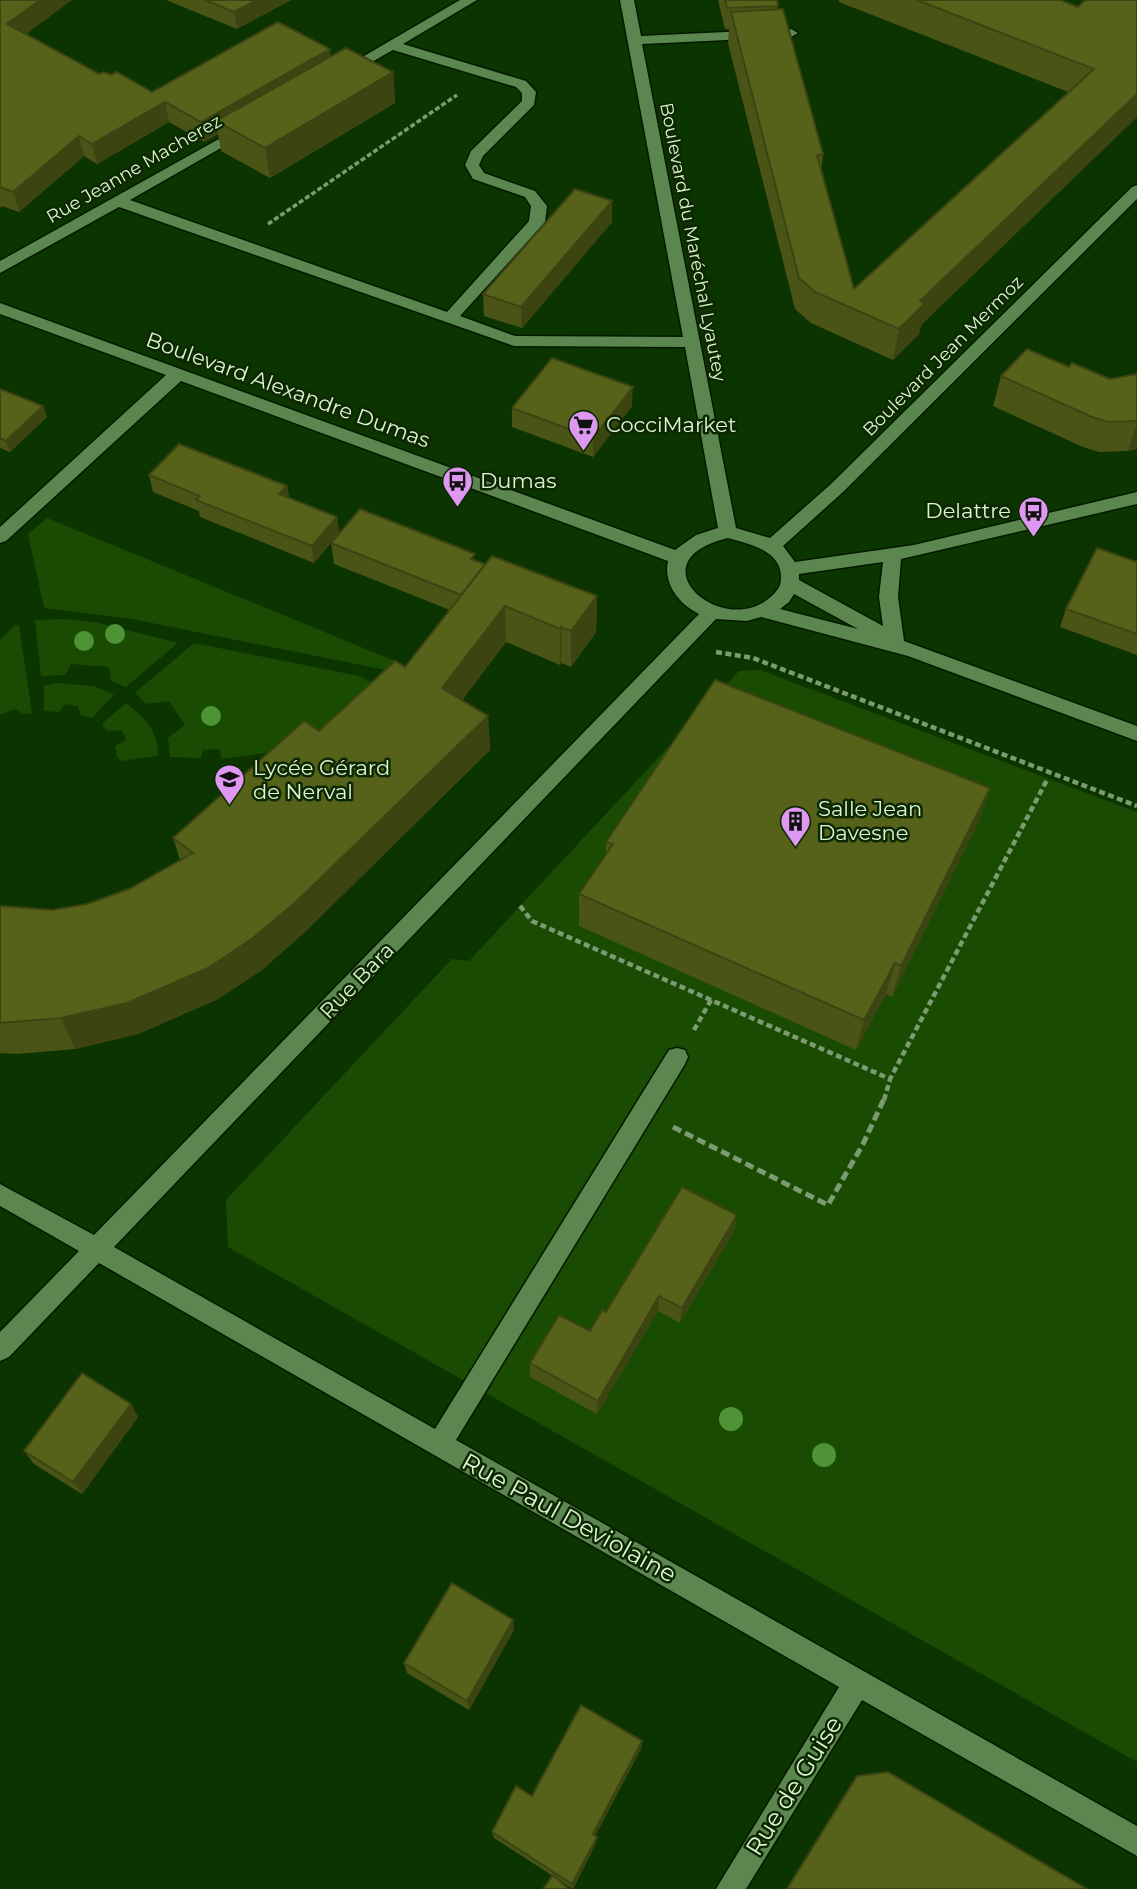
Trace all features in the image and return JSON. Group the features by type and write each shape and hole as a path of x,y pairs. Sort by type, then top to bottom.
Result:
{"street":[{"path":"332,79 470,0"},
{"name":"Boulevard du Maréchal Lyautey","path":"627,0 728,532"},
{"path":"635,40 792,33"},
{"path":"392,45 521,84 529,92 529,102 476,154 472,165 478,176 530,194 539,206 537,222 450,318"},
{"name":"Rue Jeanne Macherez","path":"0,268 260,120"},
{"name":"Boulevard Jean Mermoz","path":"773,545 837,488 1137,190"},
{"path":"117,201 514,341 692,342"},
{"name":"Boulevard Alexandre Dumas","path":"0,308 678,558"},
{"path":"0,537 178,374"},
{"path":"903,645 791,577 785,556 773,545 753,535 728,532 707,536 689,545 678,558 675,574 680,589 693,603 712,612 746,615 776,605 791,577 1137,498"},
{"path":"893,554 887,588 903,645"},
{"path":"762,611 903,645 1137,734"},
{"name":"Rue Bara","path":"0,1349 712,612"},
{"path":"439,1445 682,1049"},
{"name":"Rue Paul Deviolaine","path":"0,1194 1137,1842"},
{"name":"Rue de Guise","path":"730,1889 858,1682"}],"path":[{"path":"238,244 488,74"},
{"path":"686,640 710,650 752,658 1137,806"},
{"path":"644,1113 828,1205 864,1141 890,1079 1048,778"},
{"path":"520,906 532,921 890,1079"},
{"path":"682,1049 711,1000"}],"green space":[{"path":"47,518 446,682 132,619 44,608 28,534"},
{"path":"35,620 95,622 178,643 126,687 111,681 109,667 71,664 65,675 41,676"},
{"path":"15,625 19,626 32,713 23,714 15,709 0,715 0,640"},
{"path":"194,643 359,676 375,684 296,768 271,752 222,759 219,749 203,750 201,758 170,757 168,738 185,725 169,701 146,704 135,693"},
{"path":"760,670 1137,812 1137,1762 228,1247 226,1200 452,959 469,961 739,671"},
{"path":"56,683 94,686 114,695 92,718 81,715 78,706 65,704 59,712 44,711 44,686"},
{"path":"126,703 149,725 156,739 158,756 121,761 117,757 115,746 126,740 122,730 109,731 102,726"}],"building":[{"path":"0,0 40,0 7,24 99,74 104,72 111,75 117,72 152,92 278,22 330,49 201,122 165,102 92,144 79,136 13,192 0,187"},
{"path":"205,0 257,0 234,12"},
{"path":"725,0 777,0 778,6 727,8"},
{"path":"917,0 1060,0 1078,7 1085,0 1137,0 1137,94 920,301 925,303 899,329 815,292 799,278 731,12 783,9 823,154 817,155 854,289 1094,69"},
{"path":"346,48 393,72 265,148 216,121"},
{"path":"575,189 612,201 521,307 483,294"},
{"path":"1027,349 1069,367 1072,363 1110,379 1137,374 1137,421 1108,422 1092,417 1001,376"},
{"path":"552,358 633,387 593,438 512,408"},
{"path":"0,389 43,406 6,441 0,438"},
{"path":"179,444 287,486 279,494 337,517 312,546 196,500 200,496 149,475"},
{"path":"360,509 475,554 471,559 485,564 461,595 331,543"},
{"path":"1097,548 1137,562 1137,634 1066,609"},
{"path":"492,556 597,596 571,631 505,606 442,688 488,716 298,900 253,938 208,968 127,1003 61,1018 0,1023 0,906 52,910 87,904 129,889 193,853 173,838 304,721 319,731 395,661 405,667"},
{"name":"Salle Jean Davesne","path":"715,680 990,788 901,966 895,963 864,1020 579,894 613,844 606,842"},
{"path":"682,1187 737,1215 682,1308 659,1296 598,1401 530,1363 559,1315 590,1331 602,1310 606,1312"},
{"path":"82,1373 131,1404 73,1482 24,1451"},
{"path":"452,1583 513,1620 467,1701 404,1663"},
{"path":"581,1705 642,1741 593,1834 597,1837 572,1884 492,1832 516,1786 532,1796"},
{"path":"888,1772 1087,1889 787,1889 857,1776"},
{"path":"553,1875 569,1889 543,1889"}],"place":[{"name":"CocciMarket","path":"583,452"},
{"name":"Dumas","path":"457,508"},
{"name":"Delattre","path":"1034,538"},
{"name":"Lycée Gérard de Nerval","path":"230,807"},
{"name":"Salle Jean Davesne","path":"795,848"}]}
